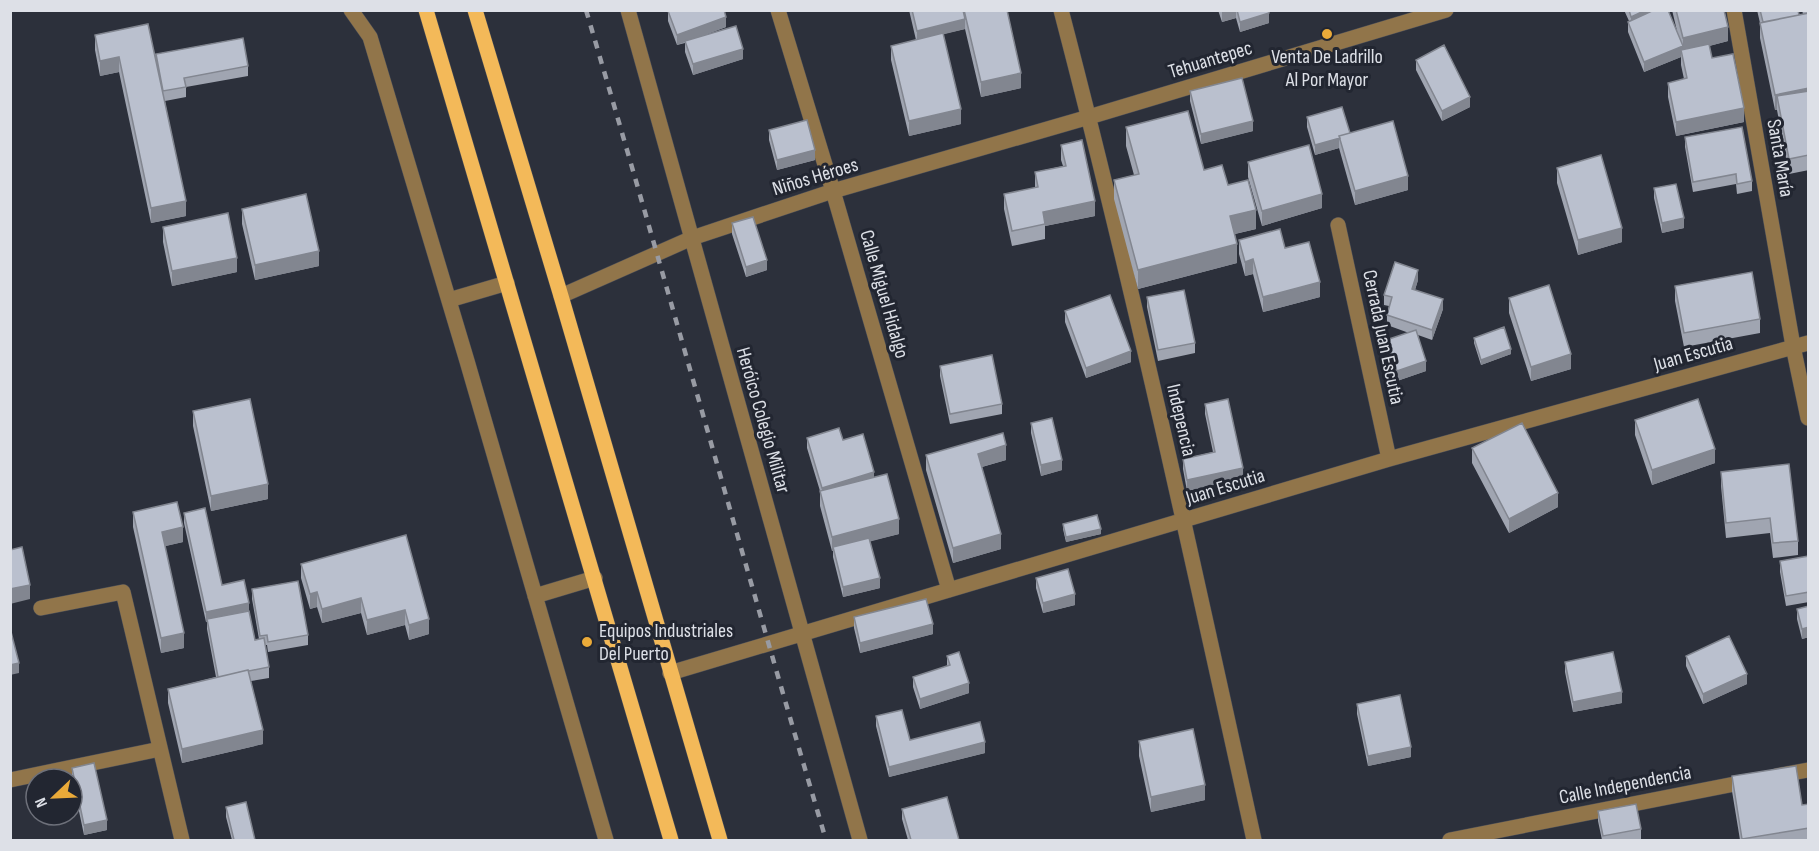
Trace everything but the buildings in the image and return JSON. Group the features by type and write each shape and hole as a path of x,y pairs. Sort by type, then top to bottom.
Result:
{"main road":[{"path":"426,10 671,840"},
{"path":"474,10 561,296 720,840"}],"street":[{"path":"351,10 370,37 606,840"},
{"name":"Heróico Colegio Militar","path":"628,10 860,840"},
{"name":"Calle Miguel Hidalgo","path":"778,10 949,590"},
{"name":"Indepencia","path":"1061,10 1089,117 1184,521 1254,840"},
{"name":"Tehuantepec","path":"1089,117 1446,10"},
{"name":"Santa María","path":"1734,10 1801,345 1809,418"},
{"name":"Niños Héroes","path":"561,296 692,238 833,191 1089,117"},
{"name":"Cerrada Juan Escutia","path":"1338,225 1389,459"},
{"path":"449,300 507,283"},
{"name":"Juan Escutia","path":"670,673 1389,459 1801,345"},
{"path":"535,596 595,578"},
{"path":"41,608 123,592 182,840"},
{"path":"10,780 160,748"},
{"name":"Calle Independencia","path":"1450,840 1809,770"}],"railway":[{"path":"586,10 826,840"}],"place":[{"name":"Venta De Ladrillo Al Por Mayor","path":"1327,34"},
{"name":"Equipos Industriales Del Puerto","path":"587,642"}]}
